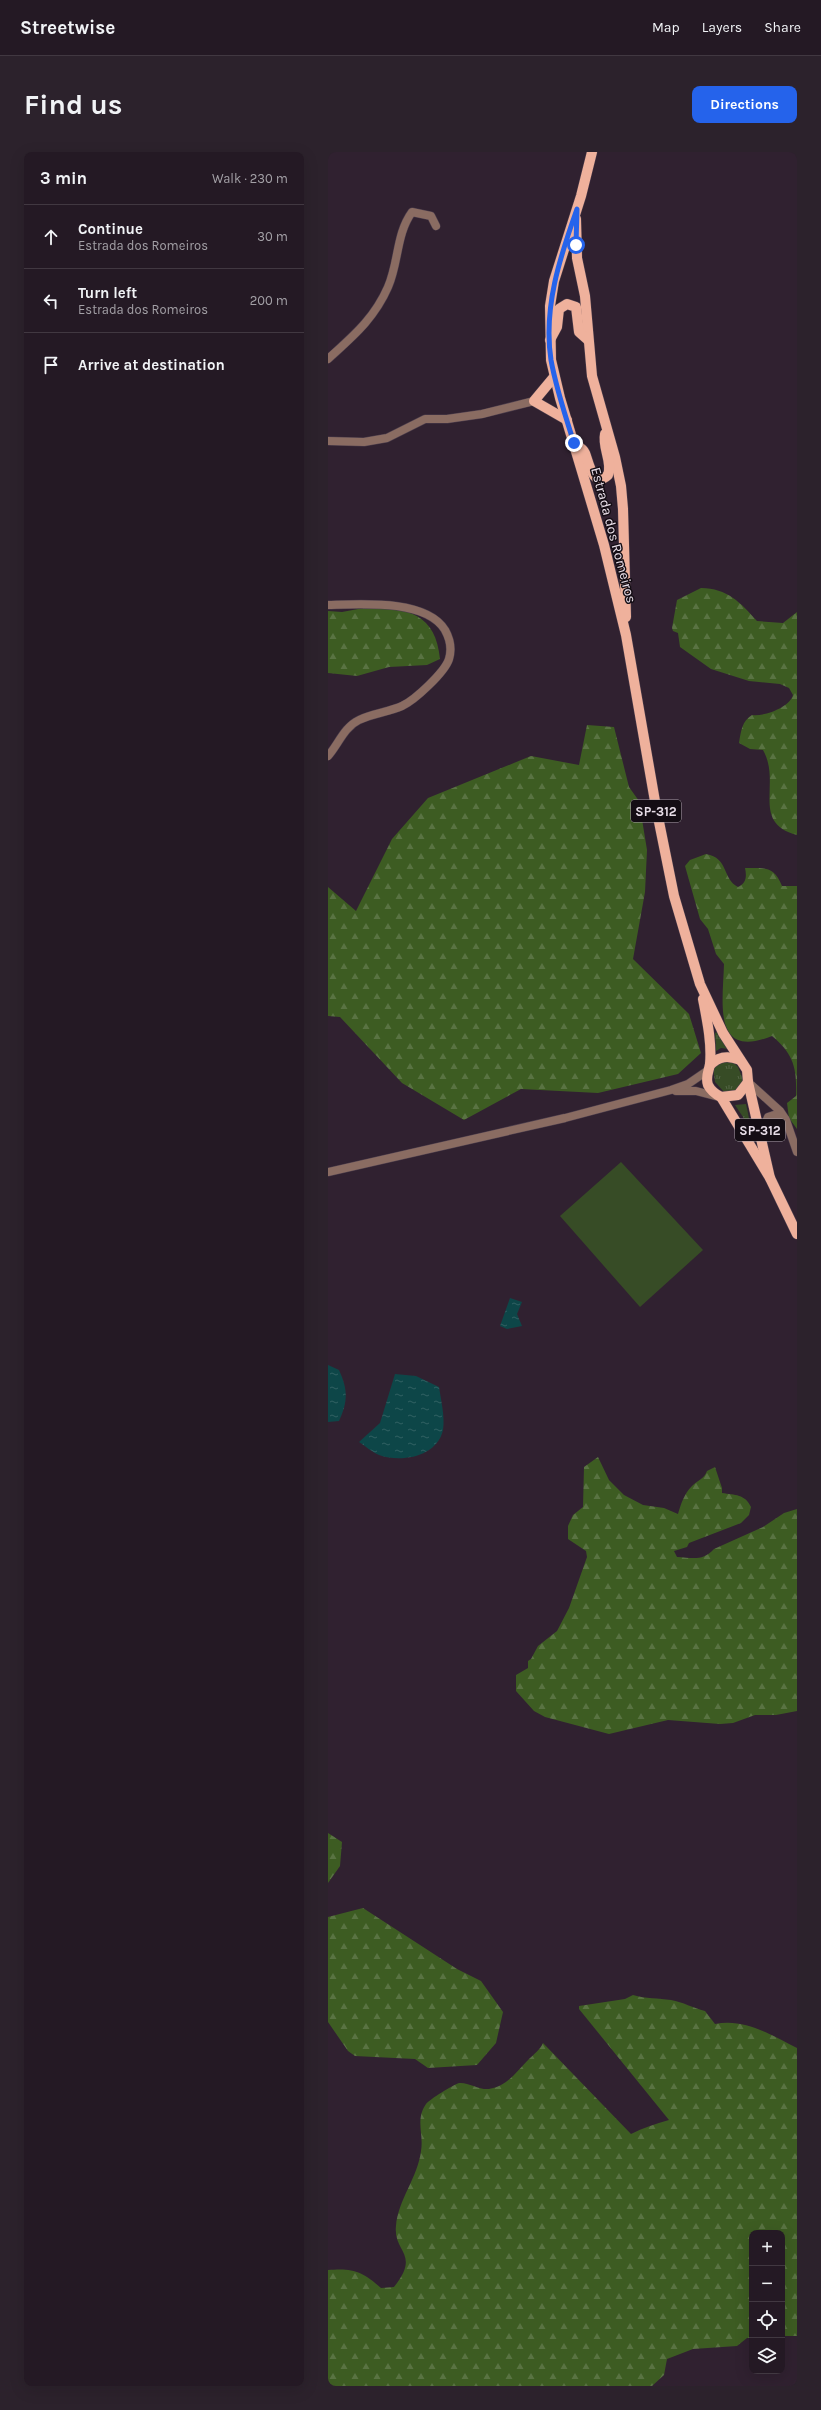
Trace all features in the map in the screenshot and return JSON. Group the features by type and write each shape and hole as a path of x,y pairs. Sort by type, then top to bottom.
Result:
{"main road":[{"name":"Estrada dos Romeiros","path":"592,152 591,163 554,281 550,306 549,340 554,377 604,545 626,635 656,807 674,896 700,984 708,1029 708,1084 711,1090 721,1097 770,1178 797,1234"},
{"name":"Estrada dos Romeiros","path":"577,209 577,258 585,296 592,376 606,430 615,457 624,510 626,635"},
{"path":"549,340 557,327 559,309 567,304 576,307 579,332 588,340"},
{"path":"554,377 534,401 567,420"},
{"path":"574,443 585,452 594,477 606,478 610,471 604,446 606,430"},
{"name":"Estrada dos Romeiros","path":"700,984 722,1033 747,1070 748,1082 770,1178"},
{"path":"709,1068 715,1061 727,1056 740,1060"},
{"path":"721,1097 738,1095 748,1082"}],"street":[{"path":"328,359 364,327 375,310 388,286 404,224 412,212 431,216 436,226"},
{"path":"328,441 364,442 387,438 425,420 448,420 482,414 534,401"},
{"path":"328,605 398,607 419,610 432,616 440,623 448,636 451,649 449,660 424,689 404,705 359,720 349,727 328,756"},
{"path":"328,1172 565,1118 671,1090 688,1084 709,1068"},
{"path":"748,1082 777,1106 786,1120 797,1152"},
{"path":"671,1090 696,1091 721,1097"},
{"path":"761,1134 768,1117 774,1115 786,1120"}],"green space":[{"path":"701,588 718,591 733,598 757,621 783,623 797,612 797,835 783,829 775,821 771,812 770,776 768,763 763,750 750,749 739,743 742,727 749,717 752,715 769,713 782,707 791,699 793,695 789,688 780,684 749,681 711,669 680,647 678,633 673,631 672,628 677,600"},
{"path":"369,607 396,609 418,616 433,632 440,659 427,665 389,667 357,676 328,673 328,611 342,612"},
{"path":"587,725 614,727 629,787 639,801 647,850 645,892 633,959 689,1014 701,1053 678,1074 598,1093 521,1089 464,1120 402,1083 340,1017 328,1016 328,887 356,911 392,839 428,798 531,756 579,765"},
{"path":"706,854 713,856 722,864 729,879 738,887 743,884 745,879 745,868 763,868 776,875 782,886 797,886 797,1129 789,1118 787,1103 796,1096 795,1070 790,1056 772,1036 753,1041 739,1040 730,1034 725,1024 723,1010 724,964 716,954 708,929 700,919 685,866 690,860"},
{"path":"719,1031 729,1049 721,1048 716,1051 715,1033"},
{"path":"731,1060 738,1067 744,1082 738,1092 725,1093 715,1082 713,1067 718,1062"},
{"path":"746,1104 750,1123 747,1123 735,1105"},
{"path":"621,1162 703,1250 640,1307 560,1216"},
{"path":"598,1457 609,1480 624,1495 643,1505 664,1508 678,1514 683,1499 689,1489 703,1478 707,1471 715,1467 722,1488 722,1493 743,1497 749,1503 751,1507 749,1515 741,1523 689,1543 687,1547 674,1551 677,1557 702,1557 714,1549 763,1527 784,1513 797,1509 797,1711 776,1715 755,1715 733,1723 720,1724 668,1720 609,1734 545,1717 534,1711 516,1691 516,1675 528,1668 528,1661 531,1659 538,1646 557,1631 569,1608 587,1557 586,1551 568,1539 568,1526 573,1515 583,1507 584,1467"},
{"path":"328,1833 342,1842 340,1866 328,1883"},
{"path":"363,1908 457,1969 481,1981 503,2012 496,2043 477,2065 428,2068 415,2059 355,2056 348,2051 328,2022 328,1917"},
{"path":"633,1995 680,2002 705,2011 715,2024 737,2023 758,2029 797,2048 797,2336 785,2336 785,2230 749,2230 749,2338 737,2346 693,2349 667,2359 664,2375 652,2386 328,2386 328,2270 351,2270 357,2272 381,2288 394,2287 402,2276 406,2260 398,2242 396,2226 400,2207 419,2161 422,2145 420,2121 423,2110 428,2102 442,2092 459,2083 485,2089 502,2085 539,2050 543,2043 631,2134 649,2126 669,2120 579,2009 579,2006 625,1999"}],"water":[{"path":"510,1298 522,1302 517,1314 522,1326 507,1329 500,1326"},
{"path":"328,1365 339,1370 344,1384 346,1396 339,1421 328,1422"},
{"path":"395,1374 416,1376 439,1387 444,1420 443,1430 434,1446 417,1456 397,1458 379,1455 359,1442 380,1423"}],"route":[{"path":"574,443 554,377 549,340 550,306 554,281 577,209 576,245"}]}
